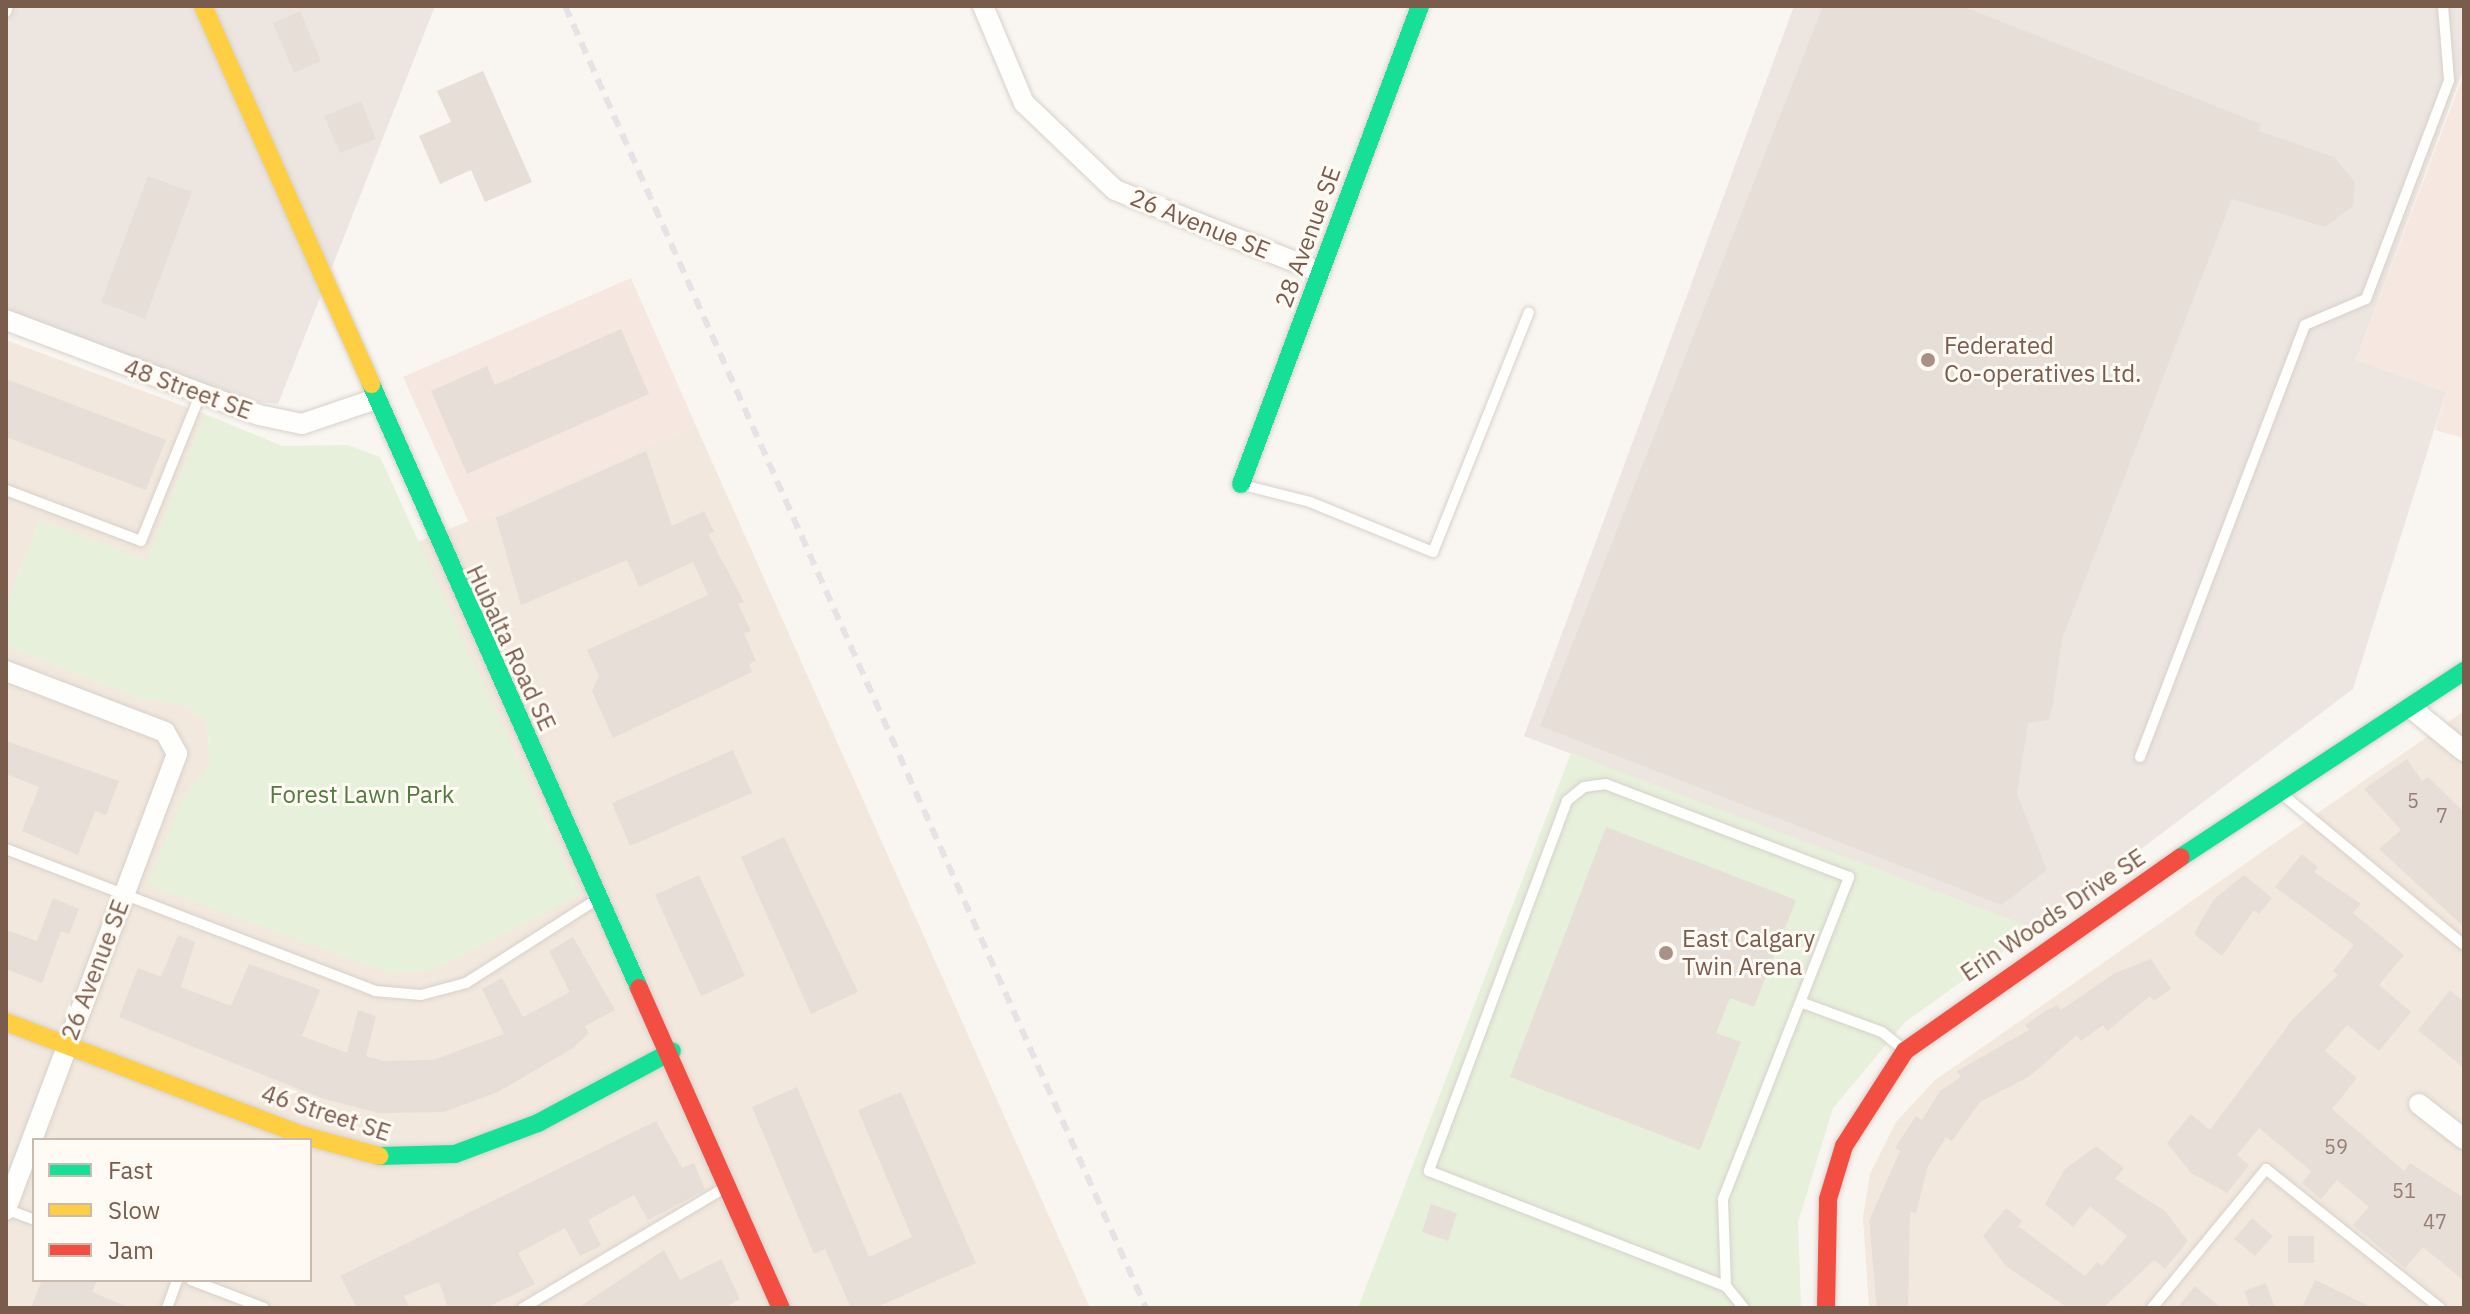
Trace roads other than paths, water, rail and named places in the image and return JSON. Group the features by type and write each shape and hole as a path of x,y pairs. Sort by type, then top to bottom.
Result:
{"street":[{"name":"Hubalta Road SE","path":"203,6 373,400 672,1051 781,1308"},
{"name":"26 Avenue SE","path":"983,6 1024,103 1115,190 1320,272"},
{"name":"28 Avenue SE","path":"1241,484 1420,6"},
{"name":"48 Street SE","path":"6,320 200,395 302,424 373,400"},
{"name":"26 Avenue SE","path":"6,671 165,732 177,754 6,1209"},
{"name":"Erin Woods Drive SE","path":"1826,1308 1822,1248 1832,1185 1870,1098 1905,1051 2277,790 2411,708 2464,671"},
{"path":"2411,708 2464,751"},
{"name":"46 Street SE","path":"6,1022 305,1136 393,1160 455,1154 538,1123 672,1051"},
{"path":"2419,1104 2464,1139"}],"lane":[{"path":"6,12 8,6"},
{"path":"2140,757 2305,325 2366,299 2449,80 2443,6"},
{"path":"1241,484 1310,502 1433,552 1529,312"},
{"path":"6,490 141,541 200,395"},
{"path":"1726,1286 1723,1199 1803,1003 1849,877 1606,784 1584,787 1567,801 1429,1171 1726,1286 1744,1308"},
{"path":"2277,790 2464,945"},
{"path":"6,849 375,991 421,995 466,983 600,897"},
{"path":"1803,1003 1882,1032 1905,1051"},
{"path":"2152,1308 2266,1169 2440,1308"},
{"path":"523,1308 729,1185"},
{"path":"6,1209 32,1219"},
{"path":"167,1308 176,1282"},
{"path":"196,1282 264,1308"}],"railway":[{"path":"565,6 1146,1308"}],"place":[{"name":"Federated Co-operatives Ltd.","path":"1928,360"},
{"name":"East Calgary Twin Arena","path":"1666,953"}],"park label":[{"name":"Forest Lawn Park","path":"362,795"}]}
